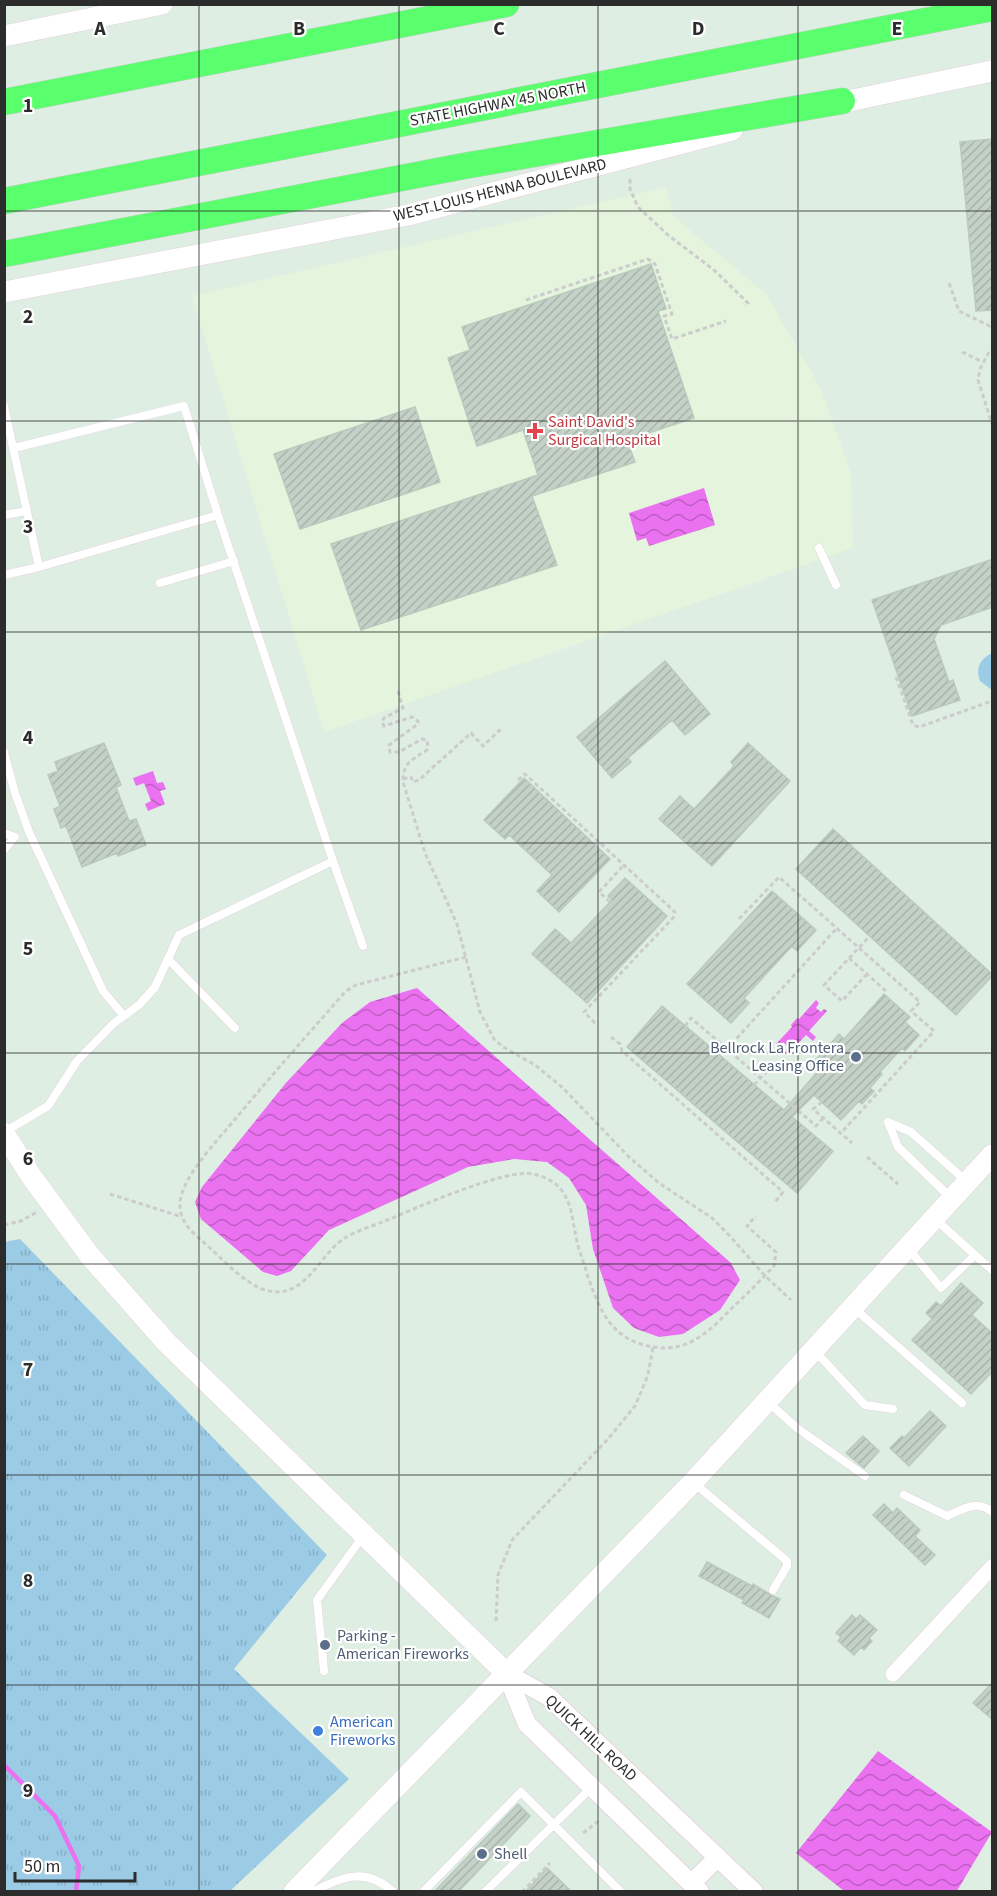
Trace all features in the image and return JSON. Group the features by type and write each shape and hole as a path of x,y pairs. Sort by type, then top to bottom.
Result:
{"highway":[{"path":"10,100 506,4"},
{"name":"STATE HIGHWAY 45 NORTH","path":"4,201 993,8"},
{"path":"4,254 464,166 842,101"}],"main road":[{"path":"4,36 162,4"},
{"name":"WEST LOUIS HENNA BOULEVARD","path":"4,292 408,215 842,101 993,71"},
{"path":"4,1132 90,1256 167,1343 506,1673"},
{"path":"294,1892 693,1482 993,1155"}],"street":[{"path":"893,1674 993,1567"},
{"name":"QUICK HILL ROAD","path":"506,1673 527,1724 592,1786 692,1889"},
{"name":"QUICK HILL ROAD","path":"506,1673 549,1697 754,1892"},
{"path":"692,1889 718,1857"}],"lane":[{"path":"4,406 39,567"},
{"path":"14,448 184,406 218,515 363,946"},
{"path":"4,515 27,511"},
{"path":"4,575 218,515"},
{"path":"819,548 836,585"},
{"path":"160,583 234,561"},
{"path":"4,753 29,832 103,991 124,1016"},
{"path":"4,850 15,837 29,832"},
{"path":"4,833 15,837"},
{"path":"4,1132 48,1106 77,1061 114,1023 140,1005 155,987 179,935 333,861"},
{"path":"168,959 235,1028"},
{"path":"952,1199 898,1148 888,1122 911,1132 968,1182"},
{"path":"934,1218 993,1270"},
{"path":"908,1247 941,1288 975,1254"},
{"path":"852,1307 962,1403"},
{"path":"813,1349 865,1405 893,1409"},
{"path":"766,1400 797,1428 865,1476"},
{"path":"693,1482 787,1561 787,1566 773,1590"},
{"path":"904,1495 947,1516 972,1504 986,1507 993,1512"},
{"path":"324,1671 317,1600 363,1536"},
{"path":"485,1892 592,1786"},
{"path":"423,1892 521,1792 621,1892"},
{"path":"312,1892 339,1878 352,1876 366,1876 385,1885 393,1892"},
{"path":"607,1892 614,1884"}],"path":[{"path":"630,179 630,189 638,207 668,235 714,270 748,303 744,305"},
{"path":"526,300 648,259 654,264 672,314 664,316 672,339 726,321"},
{"path":"591,278 592,283"},
{"path":"949,283 959,311 990,326 993,321"},
{"path":"962,352 983,362"},
{"path":"989,352 980,369 978,380 993,424"},
{"path":"896,677 913,725 919,727 993,701"},
{"path":"398,691 403,708 384,718 382,722 384,726 412,717 418,721 418,724 389,745 390,752 399,752 422,739 427,740 429,747 406,764 403,779 420,837 457,924 480,1012 494,1039 503,1047 535,1065 563,1088 659,1183 712,1218 765,1276 791,1300"},
{"path":"403,779 411,777 412,782 419,780 471,733 483,746 502,728"},
{"path":"518,780 525,774 675,912 673,918 584,1012 596,1024"},
{"path":"610,902 599,892 624,866"},
{"path":"739,919 779,877 920,1002 911,1011 934,1030 841,1133"},
{"path":"727,1049 837,928"},
{"path":"867,974 842,1001 824,985 870,936"},
{"path":"466,957 356,985 346,991 270,1077 193,1172 182,1192 180,1203 185,1224 196,1236 246,1279 266,1291 279,1292 302,1282 343,1239 444,1196 518,1173 538,1175 560,1188 572,1208 578,1247 600,1310 619,1332 631,1340 653,1347 680,1346 708,1333 774,1266 776,1252 747,1226 756,1216"},
{"path":"849,958 887,992"},
{"path":"685,1026 691,1018 816,1126 823,1118"},
{"path":"611,1037 620,1044 622,1051 783,1192 775,1202"},
{"path":"754,1085 771,1067"},
{"path":"822,1102 813,1109 852,1143"},
{"path":"867,1156 898,1184"},
{"path":"110,1194 182,1217"},
{"path":"4,1225 21,1221 52,1204"},
{"path":"496,1621 498,1575 512,1540 635,1406 648,1375 653,1347"},
{"path":"583,1833 600,1820"},
{"path":"522,1892 550,1863"}],"shaded area":[{"name":"Saint David's Surgical Hospital","path":"666,187 673,216 766,294 821,389 851,474 853,548 324,732 192,296"}],"green space":[{"path":"992,653 992,690 980,681 978,668 984,658"},
{"path":"20,1239 327,1555 234,1669 349,1779 230,1891 5,1891 4,1242"}],"water":[{"path":"704,488 715,525 649,546 646,538 637,541 629,513"},
{"path":"153,771 157,783 163,782 166,789 160,791 165,804 148,811 145,804 151,801 144,783 136,786 133,778"},
{"path":"417,988 731,1263 740,1280 720,1310 683,1334 659,1337 634,1328 613,1308 593,1249 586,1205 569,1178 547,1162 514,1159 468,1167 329,1230 291,1271 277,1276 263,1272 201,1219 195,1202 202,1187 285,1084 342,1023 370,1002"},
{"path":"816,1000 819,1003 816,1008 821,1012 824,1009 827,1011 809,1031 816,1037 813,1041 806,1035 788,1054 785,1052 789,1047 783,1042 779,1047 776,1044 797,1018 799,1019"},
{"path":"878,1751 992,1832 957,1891 844,1891 796,1853"}],"building":[{"path":"993,139 993,310 976,311 960,142"},
{"path":"651,264 666,309 658,311 694,418 627,440 635,462 532,496 557,565 361,630 331,544 538,475 523,430 477,446 448,358 470,350 462,327"},
{"path":"415,407 440,482 300,529 274,454"},
{"path":"993,559 993,607 941,625 934,639 949,682 953,680 960,700 912,716 872,600"},
{"path":"665,661 710,714 685,735 672,720 628,758 631,762 612,778 577,737"},
{"path":"104,743 121,785 116,787 129,821 136,819 146,845 118,856 117,853 82,867 66,826 61,828 54,809 60,806 48,775 58,771 55,762"},
{"path":"748,743 790,781 712,866 659,819 680,796 694,809 734,766 731,762"},
{"path":"524,778 610,859 559,912 537,891 552,875 509,835 505,839 484,820"},
{"path":"833,829 993,975 956,1015 796,869"},
{"path":"625,878 667,916 587,1003 532,954 555,929 571,943 612,900 608,896"},
{"path":"772,891 816,930 797,951 792,946 744,998 749,1003 731,1023 687,984"},
{"path":"884,994 910,1017 905,1022 919,1035 905,1051 902,1048 880,1072 882,1074 870,1088 874,1091 862,1104 859,1101 841,1120 814,1095 792,1117 833,1151 797,1193 627,1047 662,1006 784,1110 820,1069 813,1063 839,1034 844,1039"},
{"path":"961,1283 983,1303 972,1315 993,1334 993,1371 971,1394 912,1340 932,1319 926,1313 936,1302 941,1306"},
{"path":"930,1411 946,1426 909,1466 890,1448 902,1436 904,1438"},
{"path":"863,1436 879,1451 864,1468 846,1453"},
{"path":"884,1504 893,1513 897,1508 920,1530 915,1536 935,1555 925,1565 873,1515"},
{"path":"707,1562 780,1599 769,1618 742,1603 744,1600 699,1576"},
{"path":"852,1615 856,1619 860,1615 877,1630 869,1638 872,1641 864,1650 861,1647 854,1655 838,1641 841,1637 836,1633"},
{"path":"993,1682 993,1720 973,1703"},
{"name":"Shell","path":"518,1804 530,1816 458,1892 434,1892"},
{"path":"547,1868 572,1892 525,1892"}],"waterway":[{"path":"4,1765 55,1816 79,1866 76,1892"}],"place":[{"name":"Saint David's Surgical Hospital","path":"535,431"},
{"name":"Bellrock La Frontera Leasing Office","path":"856,1057"},
{"name":"Parking - American Fireworks","path":"325,1645"},
{"name":"American Fireworks","path":"318,1731"},
{"name":"Shell","path":"482,1854"}]}
